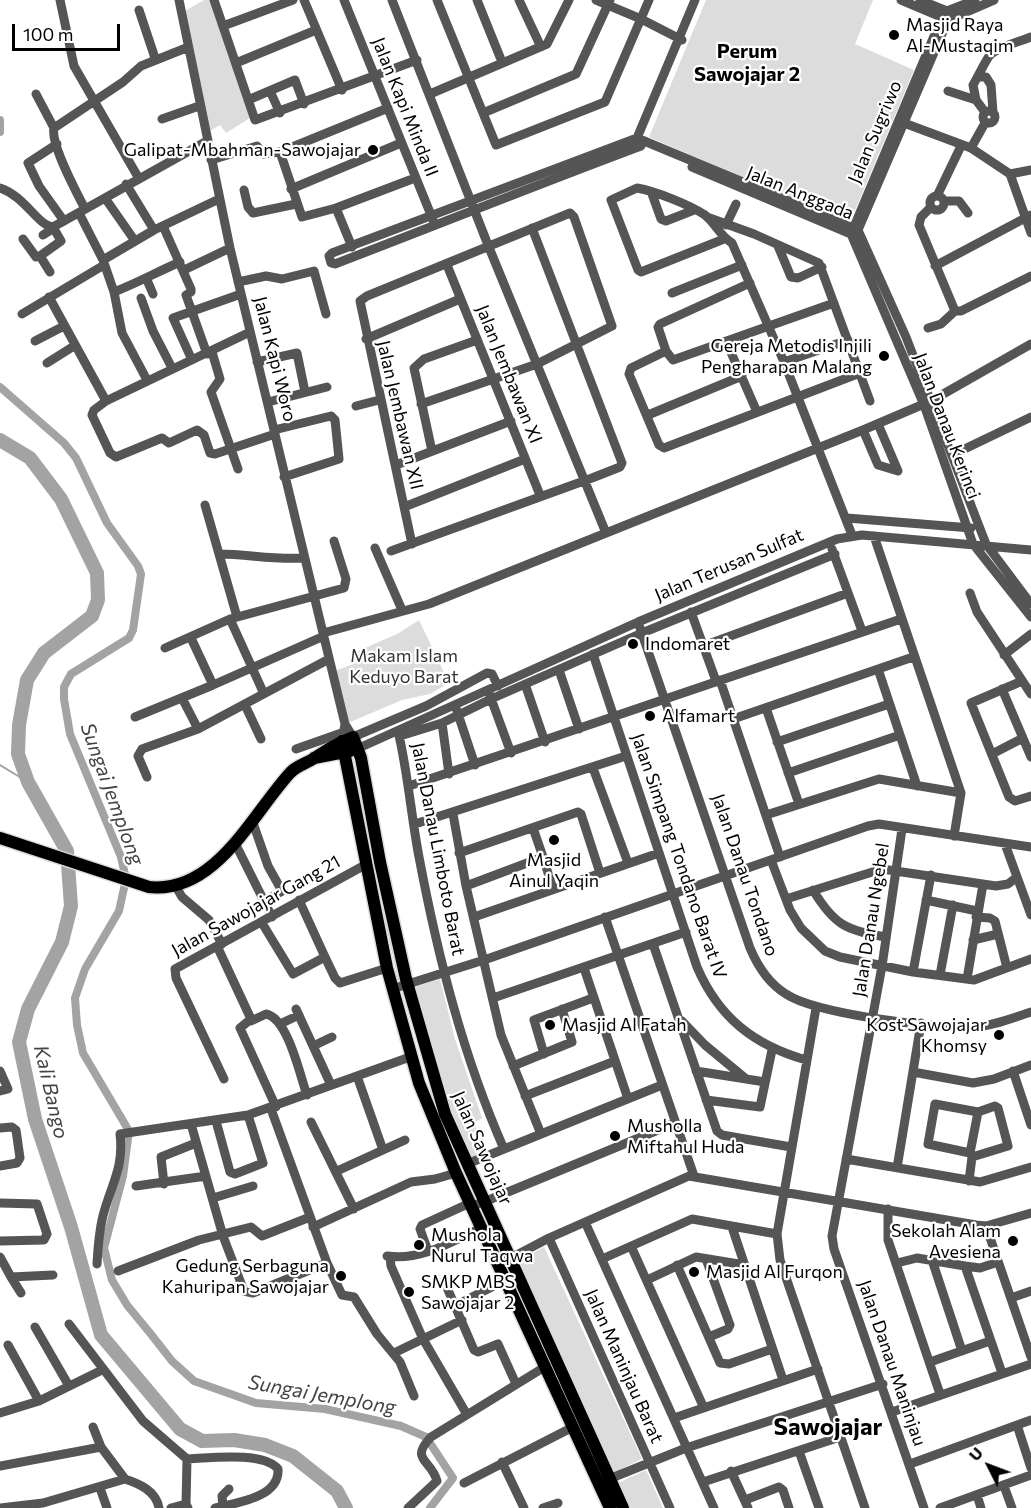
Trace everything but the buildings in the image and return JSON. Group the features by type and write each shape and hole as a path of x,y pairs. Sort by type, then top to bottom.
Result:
{"main road":[{"path":"0,838 135,883 156,888 175,885 205,871 235,843 253,823 289,774 326,748 348,738"},
{"name":"Jalan Sawojajar","path":"348,738 365,866 387,968 401,987 445,1114 455,1151 456,1173 478,1203 567,1402 623,1508"},
{"name":"Jalan Sawojajar","path":"348,738 380,862 410,1057 455,1151 467,1164 478,1203 481,1228 504,1257 505,1280 543,1368 567,1402 571,1428 610,1508"}],"street":[{"path":"60,0 71,55 94,101 138,177"},
{"path":"214,0 255,120 280,113 417,60"},
{"path":"223,26 292,0"},
{"path":"304,0 342,90"},
{"name":"Jalan Kapi Minda II","path":"344,0 433,222"},
{"path":"392,0 488,245 606,533"},
{"path":"437,0 495,144 500,145 599,105 607,97 649,0"},
{"path":"477,0 502,63"},
{"path":"519,0 541,46"},
{"path":"430,94 541,46 552,36 569,0"},
{"path":"596,0 609,3 682,40"},
{"path":"238,282 266,276 282,279 314,271 526,184 640,141 696,0"},
{"path":"682,40 702,0"},
{"path":"901,0 946,16 994,0"},
{"path":"920,0 946,16"},
{"path":"946,16 975,0"},
{"name":"Jalan Kapi Woro","path":"181,1 186,48 230,248 348,738"},
{"path":"483,113 576,74 609,3"},
{"path":"139,10 155,58"},
{"name":"Jalan Sugriwo","path":"854,231 946,16"},
{"path":"236,63 316,30"},
{"path":"976,100 973,85 981,77 990,54 1031,38"},
{"path":"54,128 155,58 186,48"},
{"path":"981,77 986,77 991,85 989,112"},
{"path":"248,100 296,80 304,104"},
{"path":"270,91 280,113"},
{"path":"940,198 966,147 985,123 991,124 995,120 976,100 948,91"},
{"path":"36,94 54,128 66,172 114,292 122,333 147,380"},
{"path":"162,119 199,106"},
{"path":"211,160 257,146 262,154 280,152 388,108"},
{"path":"902,120 966,147 1010,174 1028,218 1031,233"},
{"path":"44,235 138,177 207,141"},
{"name":"Jalan Anggada","path":"640,141 854,231"},
{"path":"291,189 401,143"},
{"path":"57,144 28,163 41,189 64,221"},
{"path":"280,152 299,215 304,217 336,208 415,178"},
{"path":"1010,174 1031,170"},
{"path":"126,184 159,228 182,266 192,291 186,295 220,379 211,392 238,469"},
{"path":"0,188 24,200 45,225 54,227"},
{"path":"754,234 639,271 610,200 637,188 726,225 754,234 814,260 822,267 870,401"},
{"path":"244,190 248,207 253,213 296,204"},
{"path":"652,194 661,219 666,221 694,210"},
{"path":"105,198 135,241"},
{"path":"955,311 919,225 921,217 931,207 931,200 940,198 959,201 968,213"},
{"path":"22,314 135,241 219,199"},
{"path":"726,225 736,204"},
{"path":"336,208 352,247"},
{"path":"421,404 537,364 610,329 612,324 574,217 564,213 447,265"},
{"path":"705,216 728,241 742,265 848,518 852,536"},
{"path":"935,266 1028,218"},
{"path":"333,264 330,255 433,222"},
{"path":"39,256 61,241 54,227"},
{"path":"392,550 620,467 622,459 532,228"},
{"name":"Jalan Danau Kerinci","path":"854,231 906,337 973,544 1030,611"},
{"path":"22,239 36,257 39,256 50,272"},
{"path":"778,246 791,277 798,278 822,267"},
{"path":"114,292 147,280 154,274 230,248"},
{"name":"Jalan Jembawan XII","path":"412,544 359,306 367,296 447,265"},
{"name":"Jalan Jembawan XI","path":"447,265 540,495"},
{"path":"672,293 742,265"},
{"path":"314,271 326,314"},
{"path":"928,328 941,324 955,311 961,311 1031,276"},
{"path":"147,280 153,294"},
{"path":"750,283 665,320 658,327 666,351 673,360 834,303"},
{"path":"192,360 173,320 191,309 241,294"},
{"path":"49,297 106,401"},
{"path":"141,298 153,331 172,368"},
{"path":"366,339 460,298"},
{"path":"35,341 64,326"},
{"path":"250,332 106,401 94,410 92,415 114,456 162,438 169,443 197,430 204,435 212,454 274,432 331,416 335,420 339,459 284,477"},
{"path":"432,451 414,373 417,364 477,340"},
{"path":"784,362 848,340"},
{"path":"726,341 757,412"},
{"path":"135,717 213,686 323,634 450,596 878,424 927,403 1031,344"},
{"path":"47,363 74,346"},
{"path":"666,351 630,370 659,445 664,448 860,373"},
{"path":"258,362 301,352 305,392"},
{"path":"648,415 742,376"},
{"path":"267,402 327,387"},
{"path":"356,406 379,400"},
{"name":"Jalan Danau Kerinci","path":"927,403 952,455 986,544 1030,611"},
{"path":"952,455 1031,417"},
{"path":"396,465 511,421"},
{"path":"863,430 878,465 898,471 878,424"},
{"path":"404,507 525,459"},
{"path":"205,505 234,618 250,668 264,694"},
{"path":"848,518 979,528"},
{"name":"Jalan Terusan Sulfat","path":"490,694 498,686 510,686 587,645 638,622 830,542 852,536 986,544 1031,550"},
{"path":"874,536 913,657 961,793 954,836"},
{"path":"165,648 234,618 338,591 346,586 346,579 334,541"},
{"path":"830,542 862,631"},
{"path":"375,549 402,610"},
{"path":"219,554 241,554 274,560 303,558"},
{"path":"399,734 430,717 457,709 510,686 525,684 691,612 835,554"},
{"path":"744,578 749,589"},
{"path":"703,646 848,593"},
{"path":"970,593 977,612 1031,694"},
{"path":"691,612 734,718 766,816 786,899 801,928 825,951 857,962 974,981 1031,959"},
{"path":"409,786 545,742 718,680 901,619"},
{"name":"Jalan Danau Tondano","path":"638,622 727,875 750,948 762,973 786,994 816,1008 872,1017 975,1027 1031,1012"},
{"path":"1004,655 1031,634"},
{"path":"191,638 213,686"},
{"name":"Jalan Simpang Tondano Barat IV","path":"587,645 614,717 702,978 715,1001 741,1028 772,1050 806,1060"},
{"path":"734,718 913,657"},
{"path":"147,777 138,756 142,749 198,729 329,659"},
{"path":"878,669 917,786"},
{"path":"559,670 579,729"},
{"path":"348,738 426,706 487,673 492,674 498,686"},
{"path":"1022,681 971,703 1012,801 1031,796"},
{"path":"525,684 545,742"},
{"path":"1002,689 1031,757"},
{"path":"490,694 511,753"},
{"path":"182,698 198,729"},
{"path":"777,742 889,704"},
{"path":"245,705 261,740"},
{"path":"426,706 430,717"},
{"path":"766,708 799,804"},
{"path":"296,749 348,738 399,734 442,723 457,709"},
{"path":"457,709 476,765"},
{"path":"442,723 449,774"},
{"name":"Jalan Danau Limboto Barat","path":"399,734 415,824 418,855 445,973"},
{"path":"788,772 900,735"},
{"path":"992,754 1023,738"},
{"path":"415,824 453,814 626,756"},
{"path":"593,768 628,863"},
{"path":"766,816 879,778 961,793"},
{"path":"459,853 579,813 600,873"},
{"name":"Jalan Danau Limboto Barat","path":"453,814 466,886 484,960"},
{"path":"253,823 268,866 282,891 264,901"},
{"name":"Jalan Danau Limboto Barat","path":"401,987 868,826 879,824 1031,848"},
{"path":"533,828 554,889"},
{"name":"Jalan Danau Ngebel","path":"872,1017 882,966 902,829"},
{"path":"235,843 272,917"},
{"path":"1005,844 1031,915"},
{"path":"474,917 659,853"},
{"path":"466,886 543,857"},
{"name":"Jalan Sawojajar Gang 21","path":"224,1079 174,971 299,900 365,866"},
{"path":"786,899 872,870 896,869 1002,886 1017,877"},
{"path":"913,972 931,875"},
{"path":"967,979 983,884"},
{"path":"175,885 182,897 209,920 251,1021"},
{"path":"813,890 824,908 842,926 859,933 886,937"},
{"path":"299,900 335,978 340,982 387,968"},
{"path":"926,900 993,919 1007,968"},
{"path":"940,975 953,906"},
{"path":"605,917 694,1176"},
{"path":"262,923 293,974 325,957"},
{"path":"493,998 686,932"},
{"path":"973,940 998,934"},
{"path":"653,944 720,1135 791,1148"},
{"path":"484,960 504,1044 541,1134"},
{"path":"584,968 628,1099"},
{"path":"445,973 469,1064 504,1149"},
{"path":"544,1054 533,1022 593,998"},
{"path":"816,1008 777,1234 780,1260 866,1508"},
{"path":"513,1066 573,1041 562,1010"},
{"path":"279,1024 298,1012 331,1085"},
{"path":"307,1095 297,1060 279,1024 269,1014 240,1028 273,1108 311,1222 342,1295 353,1296 384,1345 394,1353 404,1369 414,1396"},
{"path":"679,1017 705,1045 745,1078"},
{"name":"Jalan Danau Maninjau","path":"872,1017 832,1236 834,1249 924,1508"},
{"path":"897,1168 921,1023"},
{"path":"313,1046 332,1037"},
{"path":"706,1100 758,1108 761,1105 772,1050"},
{"path":"97,1264 99,1232 104,1210 121,1166 120,1134 249,1115 410,1057"},
{"path":"525,1096 615,1061"},
{"path":"913,1072 973,1083 1031,1065"},
{"path":"0,1071 8,1089 0,1091"},
{"path":"696,1071 765,1082"},
{"path":"1013,1071 1031,1125"},
{"path":"357,1076 383,1150"},
{"path":"467,1164 663,1085"},
{"path":"937,1103 978,1112 994,1106 998,1108 1008,1146 971,1155 928,1144 933,1109 937,1103"},
{"path":"969,1181 978,1112"},
{"path":"216,1121 230,1172 235,1174 263,1163 249,1115"},
{"path":"311,1122 337,1170 354,1209"},
{"path":"428,1251 420,1229 422,1225 675,1123"},
{"path":"191,1124 223,1236 242,1287 248,1293 327,1263"},
{"path":"0,1128 12,1126 16,1130 20,1158 17,1163 0,1166"},
{"path":"337,1170 405,1140"},
{"path":"164,1184 161,1157 196,1143"},
{"path":"846,1159 986,1182 1031,1167"},
{"path":"118,1271 199,1240 223,1236 251,1227 262,1236 354,1209 411,1182 456,1173"},
{"path":"136,1186 164,1184 206,1176"},
{"path":"504,1257 685,1176 986,1226 1031,1213"},
{"path":"213,1198 253,1186"},
{"path":"0,1203 37,1204 47,1234 44,1240 0,1241"},
{"path":"888,1209 887,1233 940,1394"},
{"path":"602,1259 692,1219 777,1234"},
{"path":"585,1222 714,1508"},
{"path":"986,1226 1031,1357"},
{"path":"732,1227 783,1380"},
{"path":"466,1413 423,1339 389,1256 405,1258 428,1251 481,1228"},
{"name":"Jalan Maninjau Barat","path":"549,1238 670,1508"},
{"path":"631,1246 703,1406"},
{"path":"0,1257 21,1293"},
{"path":"647,1280 696,1257 745,1265"},
{"path":"897,1263 913,1258 980,1268 998,1262"},
{"path":"706,1259 730,1325 728,1329 709,1337"},
{"path":"932,1260 962,1351"},
{"path":"677,1265 718,1360 723,1365 772,1349"},
{"path":"965,1266 1002,1372"},
{"path":"11,1277 53,1275"},
{"path":"456,1306 505,1280"},
{"path":"447,1290 476,1352 496,1343 500,1346 516,1384"},
{"path":"1011,1298 1031,1292"},
{"path":"394,1353 462,1320"},
{"path":"69,1324 102,1370 120,1388 149,1428 187,1459 246,1458 266,1461 278,1469 278,1476 265,1492 219,1507"},
{"path":"35,1327 69,1386"},
{"path":"930,1362 990,1341"},
{"path":"8,1345 39,1401"},
{"path":"892,1412 1002,1372 1031,1364"},
{"path":"408,1508 437,1481 421,1456 423,1445 466,1413 543,1368"},
{"path":"0,1413 39,1401 102,1370"},
{"path":"674,1418 703,1406 818,1370"},
{"path":"609,1479 686,1448 881,1385"},
{"path":"910,1464 1031,1420"},
{"path":"1017,1425 1031,1468"},
{"path":"93,1427 101,1447 125,1479 150,1491 159,1508"},
{"path":"464,1483 571,1428"},
{"path":"703,1482 840,1437"},
{"path":"0,1466 101,1447"},
{"path":"799,1451 819,1508"},
{"path":"171,1508 187,1506 187,1459"},
{"path":"502,1462 523,1506 512,1508"},
{"path":"731,1471 747,1504 779,1488 783,1490 789,1508"},
{"path":"940,1508 1031,1475"},
{"path":"0,1508 38,1505 125,1479"},
{"path":"1004,1486 1012,1508"},
{"path":"100,1488 107,1508"},
{"path":"219,1507 222,1496 229,1488"},
{"path":"977,1495 981,1508"},
{"path":"543,1508 558,1503"}],"green space":[{"path":"204,0 210,0 250,118 226,133 220,125 210,131 185,11"},
{"path":"706,0 873,0 855,44 914,70 851,220 846,222 649,137"},
{"name":"Makam Islam Keduyo Barat","path":"419,620 449,683 430,694 402,700 348,723 335,671 361,661 358,651 397,634"},
{"path":"440,979 455,1039 482,1118 474,1123 487,1151 468,1160 451,1123 412,988"},
{"path":"544,1247 642,1459 613,1473 517,1262"},
{"path":"646,1470 663,1508 629,1508 618,1483"}],"waterway":[{"name":"Sungai Jemplong","path":"0,120 0,132"},
{"name":"Sungai Jemplong","path":"0,387 64,443 76,458 107,523 138,566 141,574 133,630 129,638 71,674 64,687 70,734 121,857 126,879 119,911 85,969 75,998 77,1025 83,1053 129,1131 123,1176 104,1248 112,1280 127,1305 172,1361 194,1381 256,1403 325,1409 401,1426 426,1437 453,1478 430,1508"},
{"name":"Kali Bango","path":"0,440 30,458 61,499 97,573 98,600 92,616 44,653 27,680 19,725 18,754 28,782 67,851 71,906 62,942 28,1009 19,1042 35,1119 71,1227 101,1335 180,1429 202,1441 234,1440 265,1445 293,1456 337,1491 346,1508"},
{"path":"0,765 28,782"},
{"path":"368,827 375,870 400,982"},
{"path":"402,988 436,1103"},
{"path":"470,1183 477,1200"},
{"path":"479,1205 491,1230"},
{"path":"530,1317 569,1405"},
{"path":"583,1435 588,1446"}],"place":[{"name":"Masjid Raya Al-Mustaqim","path":"894,35"},
{"name":"Galipat-Mbahman-Sawojajar","path":"373,150"},
{"name":"Gereja Metodis Injili Pengharapan Malang","path":"884,356"},
{"name":"Indomaret","path":"633,644"},
{"name":"Alfamart","path":"650,716"},
{"name":"Masjid Ainul Yaqin","path":"554,840"},
{"name":"Masjid Al Fatah","path":"550,1025"},
{"name":"Kost Sawojajar Khomsy","path":"999,1035"},
{"name":"Musholla Miftahul Huda","path":"615,1136"},
{"name":"Sekolah Alam Avesiena","path":"1013,1241"},
{"name":"Mushola Nurul Taqwa","path":"419,1245"},
{"name":"Masjid Al Furqon","path":"694,1272"},
{"name":"Gedung Serbaguna Kahuripan Sawojajar","path":"341,1276"},
{"name":"SMKP MBS Sawojajar 2","path":"409,1292"}],"district":[{"name":"Perum Sawojajar 2","path":"747,62"},
{"name":"Sawojajar","path":"828,1427"}]}
